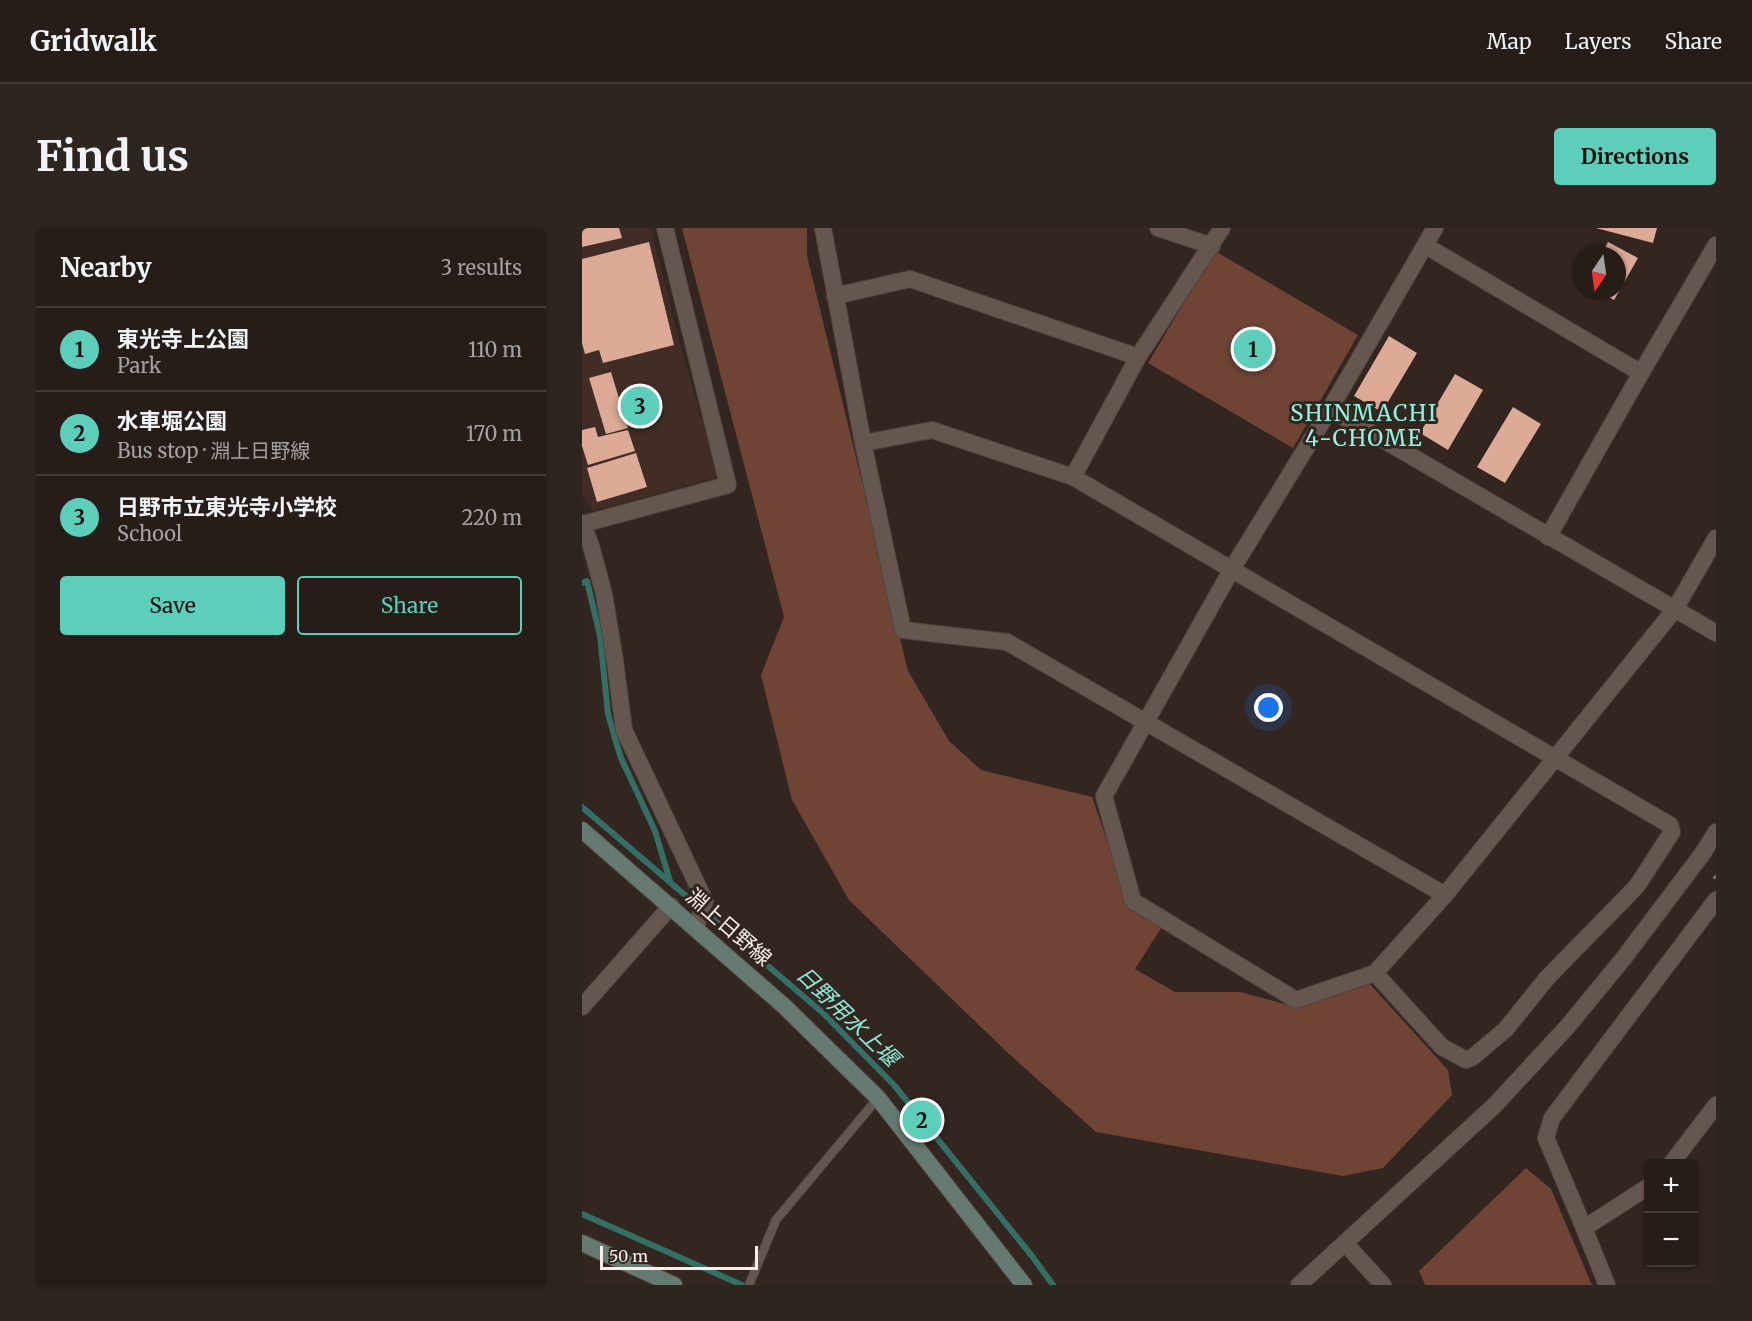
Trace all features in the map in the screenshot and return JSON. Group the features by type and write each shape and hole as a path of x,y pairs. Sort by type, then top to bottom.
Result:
{"main road":[{"name":"淵上日野線","path":"582,830 784,1006 878,1098 1024,1285"},
{"path":"582,1244 674,1285"}],"street":[{"path":"665,228 728,485 583,524 586,551 604,594 624,730 705,901 696,927"},
{"path":"823,228 862,443 903,630 1007,642 1446,895"},
{"path":"1158,228 1212,246"},
{"path":"1073,477 1138,357 1222,228"},
{"path":"1435,228 1330,409 1232,569 1104,796 1133,901 1296,1000 1375,973 1446,895 1675,609 1716,538"},
{"path":"1548,537 1716,245"},
{"path":"1426,246 1641,373"},
{"path":"835,296 910,279 1138,357"},
{"path":"1330,409 1716,633"},
{"path":"862,443 932,430 1073,477 1670,825 1672,832 1637,886 1547,978 1506,1029 1473,1057 1466,1060 1442,1047 1375,973"},
{"path":"1299,1285 1496,1105 1568,1026 1623,960 1703,853 1716,832"},
{"path":"1607,1285 1546,1138 1552,1118 1716,900"},
{"path":"582,1006 671,906"},
{"path":"1675,1159 1716,1105"},
{"path":"1584,1228 1644,1189"},
{"path":"1346,1243 1383,1285"}],"lane":[{"path":"749,1285 776,1220 878,1098"}],"shaded area":[{"path":"582,228 651,228 678,336 718,477 593,511 582,495"},
{"path":"682,228 807,228 807,256 908,671 949,741 981,770 1092,797 1129,904 1163,925 1135,969 1175,992 1240,992 1293,1006 1367,981 1448,1070 1452,1095 1383,1168 1343,1176 1096,1132 1008,1053 849,900 792,800 761,675 784,617"},
{"path":"1215,251 1358,335 1293,448 1148,363"},
{"path":"1526,1168 1551,1189 1592,1285 1425,1285 1419,1271"}],"building":[{"path":"582,228 619,228 622,238 582,247"},
{"path":"1596,228 1657,228 1653,243"},
{"path":"649,242 674,345 603,363 599,350 585,354 582,343 582,259"},
{"path":"1626,252 1638,258 1626,279"},
{"path":"1389,336 1417,353 1382,412 1354,396"},
{"path":"611,372 628,428 606,434 589,378"},
{"path":"1455,374 1483,390 1448,450 1420,433"},
{"path":"1513,407 1541,424 1505,483 1477,467"},
{"path":"595,427 598,437 628,430 635,451 588,465 582,446 582,430"},
{"path":"636,453 647,487 597,502 587,468"}],"waterway":[{"path":"582,583 587,581 600,636 608,714 613,732 621,758 655,831 670,881"},
{"name":"日野用水上堰","path":"582,807 823,1013 894,1085 1053,1285"},
{"path":"582,1214 742,1285"}],"place":[{"name":"東光寺上公園","path":"1253,349"},
{"name":"日野市立東光寺小学校","path":"640,406"},
{"name":"水車堀公園","path":"922,1120"}],"district":[{"name":"SHINMACHI 4-CHOME","path":"1364,426"}]}
